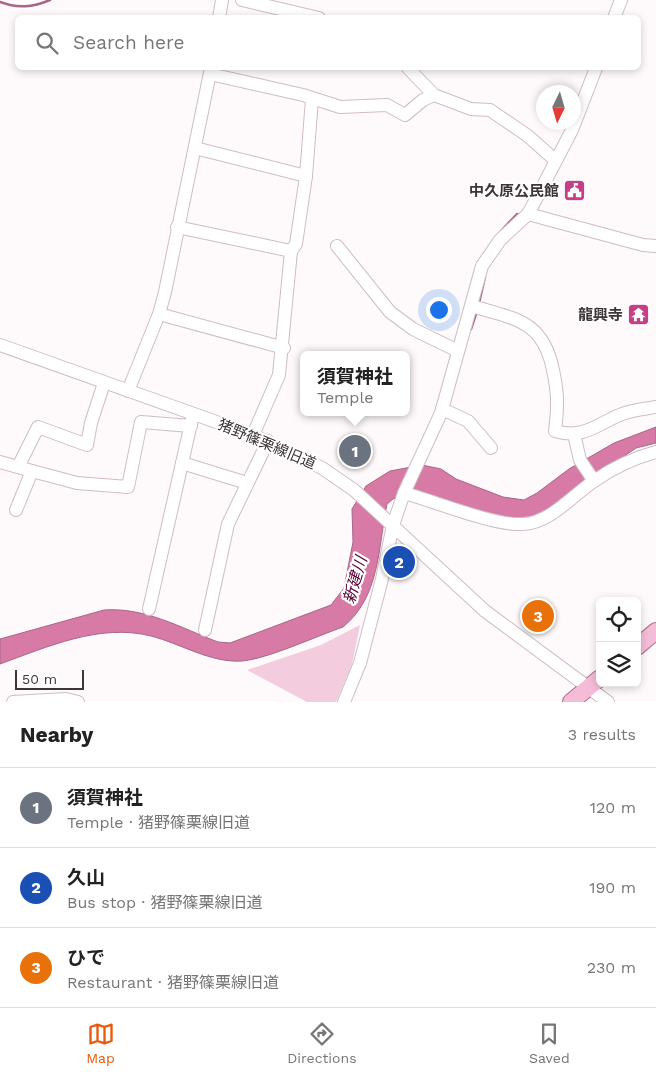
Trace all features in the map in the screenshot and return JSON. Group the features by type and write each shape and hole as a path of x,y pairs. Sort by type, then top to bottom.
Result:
{"main road":[{"path":"641,644 656,631"},
{"path":"571,702 594,683"}],"street":[{"path":"220,15 222,0"},
{"path":"242,0 306,15"},
{"path":"615,15 620,0"},
{"path":"410,70 434,95 471,109 490,110 528,136 555,160"},
{"path":"344,702 360,663 382,579 393,526 404,493 442,410 484,262 500,240 528,214 572,130 595,70"},
{"path":"128,391 159,314 211,71 303,95 340,107 387,105 405,115 423,100 434,95"},
{"path":"253,435 279,375 284,348 291,251 296,244 306,176 312,99"},
{"path":"194,148 306,176"},
{"path":"528,214 643,246 656,246"},
{"path":"177,227 291,251"},
{"path":"336,246 390,312 413,329 458,351"},
{"path":"472,306 514,319 531,328 544,340 549,349 559,402 555,431 574,434 602,425 616,416 630,411 656,408"},
{"path":"159,314 284,348"},
{"name":"猪野篠栗線旧道","path":"0,345 128,391 192,420 253,435 322,468 354,490 486,610 594,683 608,702"},
{"path":"18,467 38,427 87,445 91,424 104,383"},
{"path":"442,410 468,421 491,448"},
{"path":"0,462 77,483 128,487 141,422 192,420 149,609"},
{"path":"574,434 580,460 594,481"},
{"path":"205,630 228,524 268,441"},
{"path":"404,493 495,520 523,524 538,520 563,506 594,481 631,458 656,452"},
{"path":"182,463 248,483"},
{"path":"16,510 32,471"},
{"path":"13,702 66,699 78,702"}],"shaded area":[{"path":"360,625 352,664 336,702 307,702 247,670 321,645"}],"water":[{"name":"新建川","path":"656,427 656,443 636,448 532,519 504,519 414,491 393,499 387,504 376,571 364,601 355,615 343,627 278,652 242,661 230,661 207,656 151,636 132,633 112,633 93,635 55,644 0,664 0,639 104,610 119,610 148,615 218,642 230,643 331,605 344,588 353,542 352,509 366,486 390,471 422,465 441,469 456,479 503,497 524,500 537,493 569,469 614,443"}],"waterway":[{"path":"0,2 13,6 25,6 50,0"},
{"path":"501,231 517,214 520,215"},
{"path":"479,303 485,277"},
{"path":"471,329 477,311"}],"place":[{"name":"中久原公民館","path":"575,191"},
{"name":"龍興寺","path":"639,315"},
{"name":"須賀神社","path":"355,451"},
{"name":"久山","path":"399,562"},
{"name":"ひで","path":"538,616"}]}
